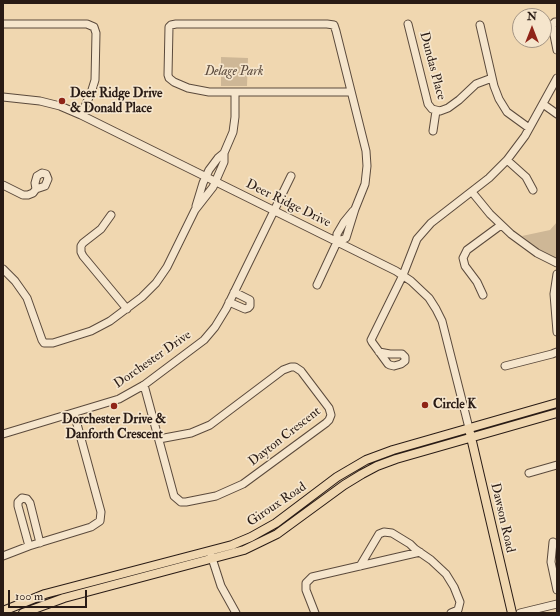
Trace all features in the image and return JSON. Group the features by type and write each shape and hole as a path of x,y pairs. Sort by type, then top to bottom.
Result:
{"main road":[{"name":"Giroux Road","path":"3,611 53,592 237,543 263,532 337,478 366,460 393,450 557,403"},
{"name":"Giroux Road","path":"23,613 64,598 212,560 244,550 277,534 340,488 369,470 396,459 557,413"},
{"name":"Dawson Road","path":"469,428 512,613"}],"street":[{"path":"557,22 554,22 552,25 557,50"},
{"path":"3,24 87,24 94,27 96,33 95,80 81,115"},
{"name":"Dundas Place","path":"408,24 428,104 432,109 440,111 448,108 476,84 492,78"},
{"path":"317,285 337,242 346,238 365,184 367,161 351,92 336,29 332,25 170,25 168,31 168,72 171,80 181,86 196,90 235,92 351,92"},
{"path":"480,25 497,96 504,108 529,128"},
{"path":"379,352 372,342 372,338 403,274 415,243 431,224 495,173 507,160 520,144 557,78"},
{"path":"195,210 213,187 224,162 224,153 234,126 235,92"},
{"name":"Deer Ridge Drive","path":"3,97 40,101 60,106 81,115 403,274 425,293 439,314 446,335 469,428"},
{"path":"543,104 557,114"},
{"name":"Dundas Place","path":"433,131 436,111"},
{"path":"4,272 20,286 27,298 42,340 47,343 53,343 91,331 110,321 150,290 159,279 167,267 195,210 206,176 218,158 224,153"},
{"path":"507,160 526,177 534,190"},
{"name":"Dorchester Drive","path":"3,434 119,399 144,385 208,336 229,302 291,176"},
{"path":"3,185 26,196 33,193 36,189"},
{"path":"472,192 501,225 529,248 557,263"},
{"path":"111,215 101,229 82,245 81,252 126,308"},
{"path":"483,295 477,282 465,266 463,258 468,250 501,225"},
{"path":"557,274 554,298 557,332"},
{"path":"229,302 245,309 250,306 250,300 234,292"},
{"path":"505,366 557,352"},
{"name":"Dayton Crescent","path":"144,385 174,496 178,501 186,502 216,496 243,484 326,423 331,415 329,408 301,371 295,367 290,367 210,425 191,433 159,439"},
{"path":"3,556 40,542 91,527 98,523 101,518 74,413"},
{"path":"529,473 557,465"},
{"path":"29,546 18,506 18,502 22,498 27,499 30,504 40,542"},
{"path":"360,566 376,537 384,532 392,533 410,544 442,570 454,588 460,604 458,610 451,613"},
{"path":"553,542 551,562 557,590"},
{"path":"210,550 221,586 236,613"},
{"path":"315,613 306,590 307,581 314,576 420,552"},
{"path":"520,613 557,604"}],"green space":[{"name":"Delage Park","path":"221,57 248,58 247,86 221,86"},
{"path":"557,222 557,259 540,250 522,236 550,230"}],"place":[{"name":"Deer Ridge Drive & Donald Place","path":"62,101"},
{"name":"Circle K","path":"425,405"},
{"name":"Dorchester Drive & Danforth Crescent","path":"114,406"}]}
